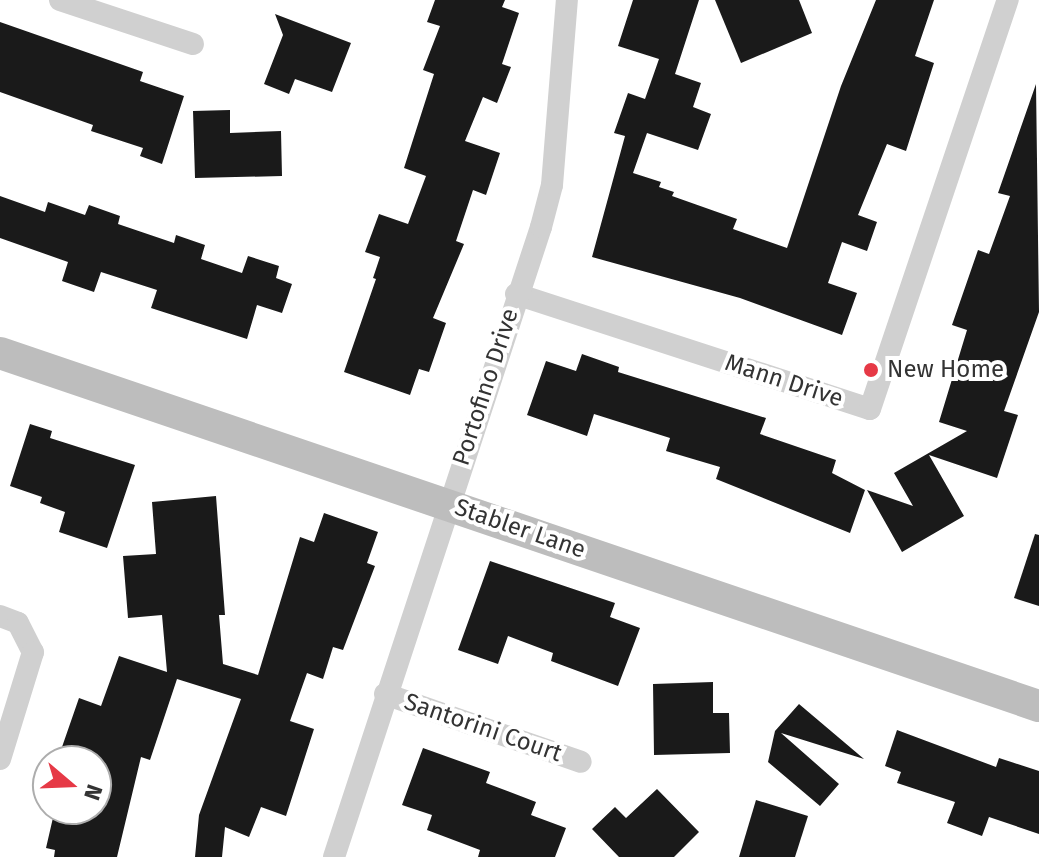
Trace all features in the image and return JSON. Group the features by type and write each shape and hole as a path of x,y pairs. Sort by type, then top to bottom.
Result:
{"street":[{"path":"60,0 193,44"},
{"name":"Portofino Drive","path":"334,857 552,185 567,0"},
{"name":"Mann Drive","path":"516,294 870,409 1008,0"},
{"name":"Stabler Lane","path":"2,360 447,504 1039,706"},
{"path":"0,616 18,623 33,652 0,759"},
{"name":"Santorini Court","path":"385,694 581,762"}],"building":[{"path":"435,0 505,0 502,7 519,13 502,64 511,67 497,103 483,97 465,141 500,153 486,195 473,190 456,241 464,244 433,318 446,323 429,372 419,369 410,395 344,372 376,279 373,278 380,257 365,252 379,214 408,224 426,176 404,168 434,74 423,70 440,26 427,22"},
{"path":"633,0 699,0 675,74 701,83 693,107 711,114 698,150 647,133 633,173 661,182 659,187 674,192 672,196 737,219 733,229 787,248 841,86 876,0 934,0 915,56 934,63 906,151 887,144 858,215 877,222 867,251 842,242 828,283 857,293 842,335 740,298 592,257 625,136 614,133 628,93 645,99 659,59 618,46"},
{"path":"715,0 799,0 812,33 741,63"},
{"path":"275,14 351,43 332,92 295,79 289,94 264,84 283,35"},
{"path":"0,22 143,72 140,81 184,96 162,164 140,156 143,148 91,131 93,125 0,92"},
{"path":"1036,84 1039,312 1004,411 1018,415 997,478 929,455 964,516 902,552 867,490 913,506 894,473 967,431 939,422 967,330 952,325 978,250 989,254 1010,196 998,193"},
{"path":"230,110 230,133 281,131 282,176 195,178 193,111"},
{"path":"0,196 45,212 48,202 85,215 89,205 120,216 118,224 174,243 176,235 205,245 201,259 242,273 248,256 279,266 276,278 292,284 282,313 257,305 247,339 151,308 157,290 101,272 94,292 62,281 68,262 0,238"},
{"path":"582,354 619,367 618,372 766,418 760,434 836,460 832,473 865,490 850,533 716,479 720,467 666,451 670,438 594,414 587,436 527,415 546,361 576,371"},
{"path":"30,424 52,431 50,438 135,465 107,548 59,532 65,512 40,503 42,497 10,486"},
{"path":"216,496 225,615 219,615 223,664 258,675 300,537 314,542 324,513 378,532 367,563 375,566 343,650 333,647 323,679 307,673 290,721 314,729 286,816 261,807 249,837 225,827 222,857 195,857 199,815 241,699 177,679 150,760 141,757 117,857 54,857 55,850 46,848 51,825 112,825 112,745 63,745 79,698 101,706 119,656 167,672 162,615 128,618 123,556 156,554 152,502"},
{"path":"1035,534 1039,535 1039,606 1014,598"},
{"path":"490,561 615,603 610,617 640,628 618,686 551,661 553,653 508,636 498,664 458,650"},
{"path":"713,682 713,713 729,713 730,753 654,755 653,684"},
{"path":"799,704 864,759 781,733 839,784 820,806 768,762 775,731"},
{"path":"897,730 996,767 999,758 1039,771 1039,834 989,817 982,836 947,823 955,802 897,783 901,772 885,766"},
{"path":"423,748 490,772 486,783 536,802 531,815 566,828 555,857 478,857 480,850 427,830 432,815 402,805"},
{"path":"657,789 699,832 674,857 619,857 592,829 615,807 626,818"},
{"path":"756,800 808,816 795,857 739,857"}],"place":[{"name":"New Home","path":"871,370"}]}
